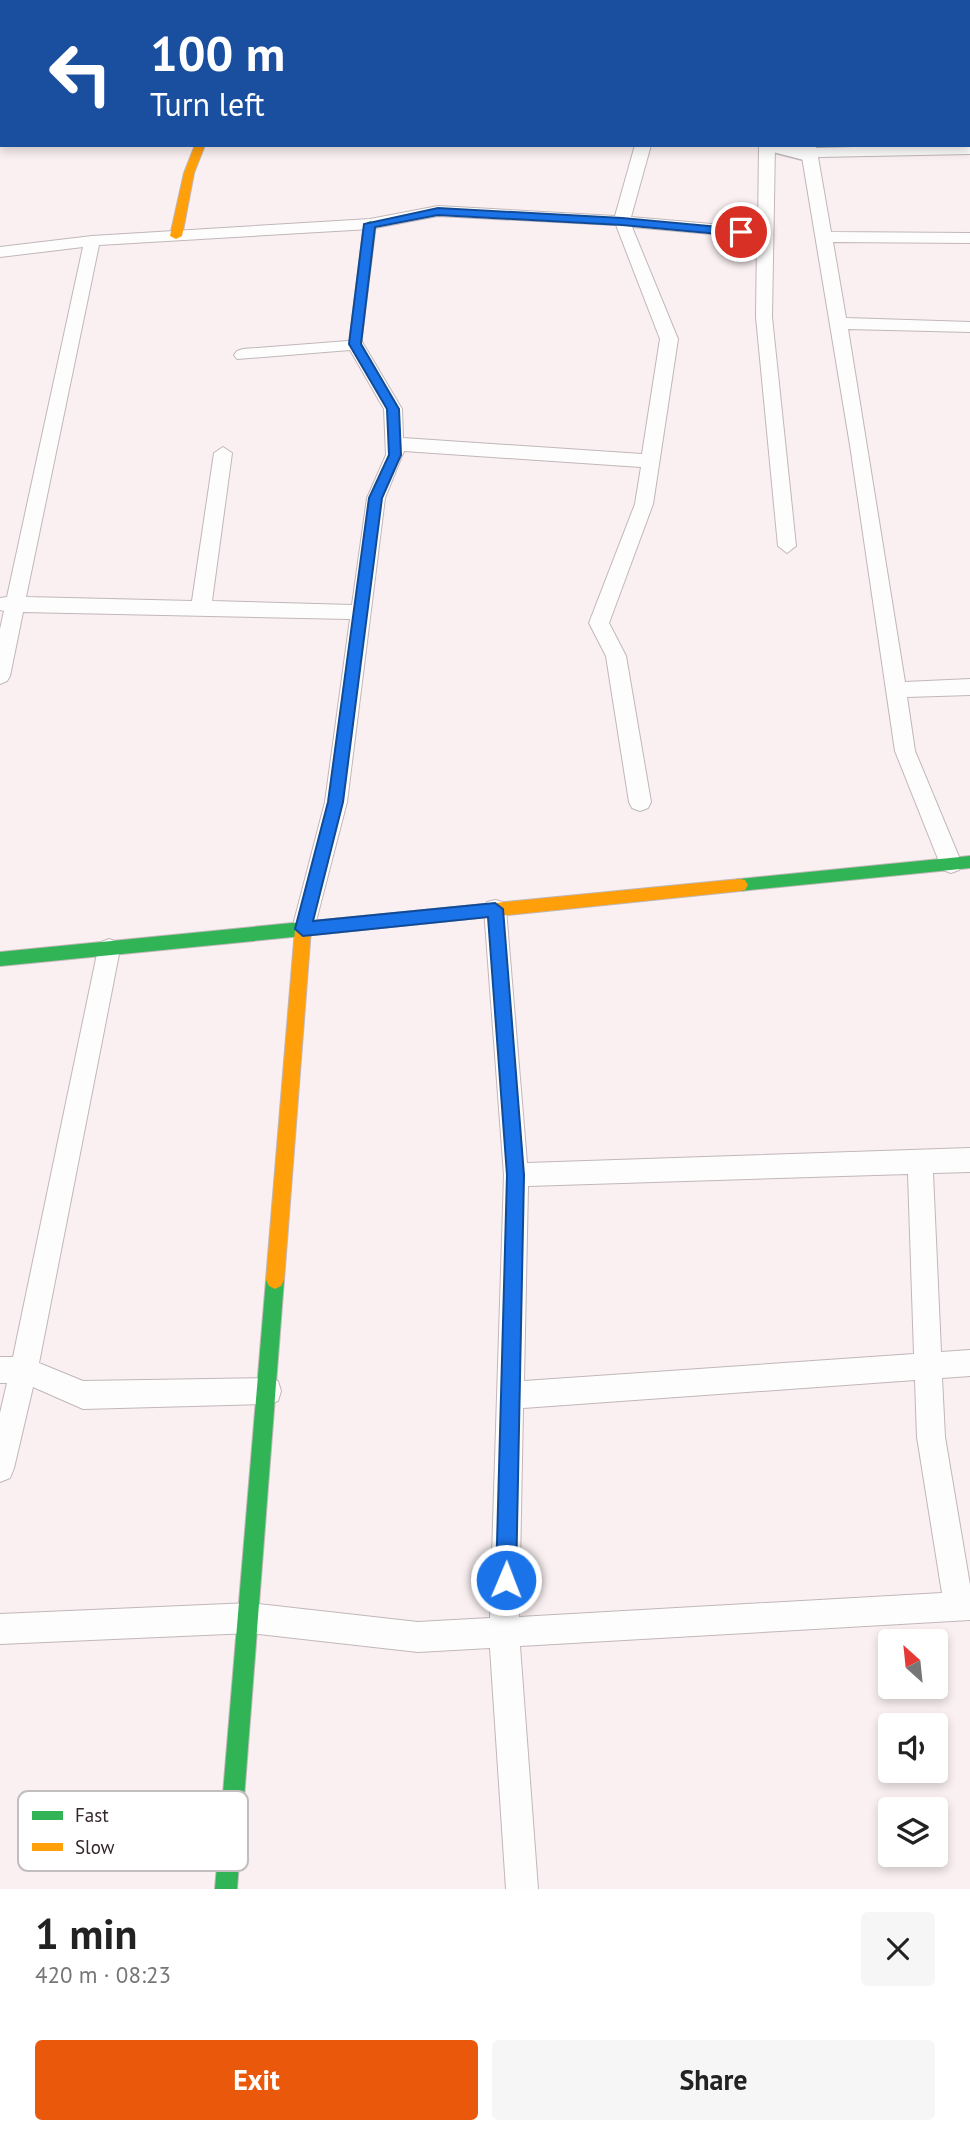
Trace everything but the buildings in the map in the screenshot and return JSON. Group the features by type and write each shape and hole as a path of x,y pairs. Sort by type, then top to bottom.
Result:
{"street":[{"path":"176,236 189,173 199,147"},
{"path":"355,344 370,224"},
{"path":"0,959 960,863"},
{"path":"235,1791 303,929"},
{"path":"226,1889 228,1871"}],"lane":[{"path":"640,802 615,656 599,623 644,504 669,339 622,221 642,147"},
{"path":"767,147 764,317 787,546"},
{"path":"960,863 905,751 808,149 970,149"},
{"path":"0,252 92,241 370,224 438,211 622,221 765,234"},
{"path":"822,237 970,238"},
{"path":"0,676 8,604 92,241"},
{"path":"838,323 970,327"},
{"path":"243,355 355,344 393,409 395,455 376,498 336,802 303,929"},
{"path":"395,444 650,461"},
{"path":"201,608 223,453"},
{"path":"8,604 361,612"},
{"path":"896,690 970,687"},
{"path":"495,909 516,1175 504,1632 522,1889"},
{"path":"0,1468 12,1370 108,948"},
{"path":"516,1175 920,1164 970,1160"},
{"path":"0,1629 250,1618 418,1637 964,1606 931,1437 920,1164"},
{"path":"510,1395 970,1363"},
{"path":"12,1370 83,1395 268,1391"}],"traffic: fast":[{"path":"355,344 370,224"},
{"path":"740,885 970,862"},
{"path":"0,959 323,927"},
{"path":"234,1791 275,1280"},
{"path":"226,1889 227,1871"}],"traffic: slow":[{"path":"176,236 189,173 199,147"},
{"path":"323,927 740,885"},
{"path":"275,1280 303,929"}],"route":[{"path":"506,1580 516,1175 495,909 303,929 336,802 376,498 395,455 393,409 355,344 370,224 438,211 622,221 741,232"}]}
